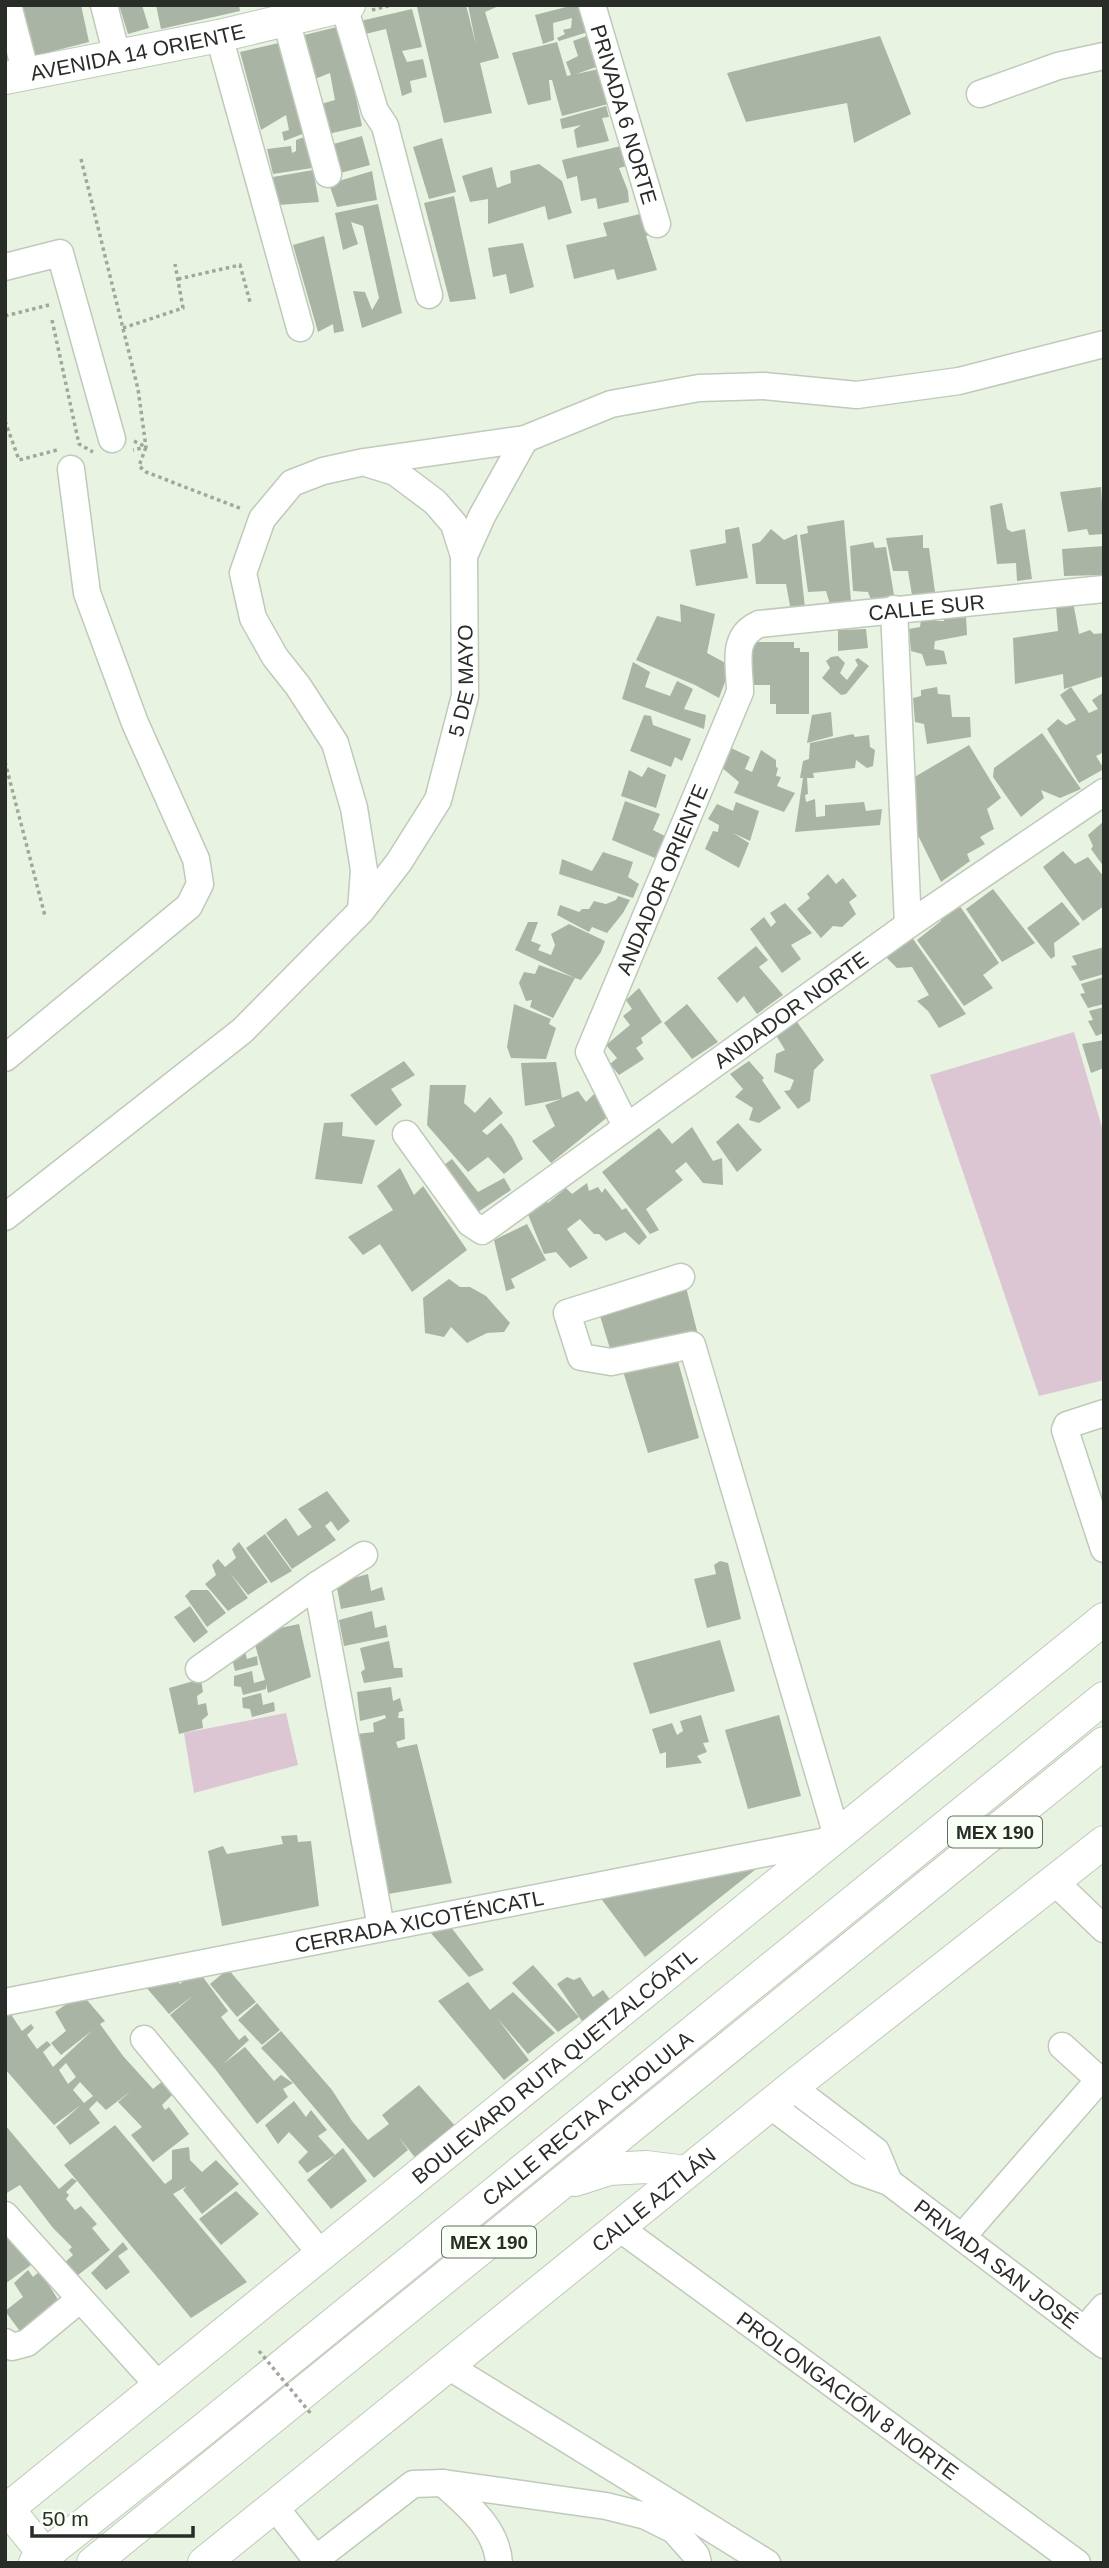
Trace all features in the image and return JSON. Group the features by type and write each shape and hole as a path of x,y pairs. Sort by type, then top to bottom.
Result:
{"main road":[{"name":"AVENIDA 14 ORIENTE","path":"16,76 219,36 346,6"},
{"name":"BOULEVARD RUTA QUETZALCÓATL","path":"7,2510 1104,1619"},
{"name":"CALLE RECTA A CHOLULA","path":"40,2559 198,2434 1104,1698"},
{"name":"MEX 190","path":"93,2563 1104,1743"},
{"name":"CALLE AZTLÁN","path":"204,2563 686,2172 1104,1842"},
{"path":"560,2185 609,2169 646,2167 686,2172"},
{"path":"7,2510 40,2559"}],"street":[{"path":"8,5 16,76"},
{"path":"104,5 117,56"},
{"name":"PRIVADA 6 NORTE","path":"592,5 657,224"},
{"path":"346,6 374,111 385,126 429,295"},
{"path":"286,19 328,174"},
{"path":"219,36 300,328"},
{"path":"980,94 1058,66 1104,56"},
{"path":"5,267 60,253 112,439"},
{"path":"361,911 364,870 354,808 335,743 298,686 275,657 253,618 243,573 262,519 292,483 323,471 364,462 525,439 611,404 699,388 764,386 858,395 959,381 1104,344"},
{"name":"5 DE MAYO","path":"5,1216 242,1031 361,911 399,862 438,800 465,696 464,556 482,516 525,439"},
{"path":"364,462 396,472 435,502 454,524 464,556"},
{"path":"5,1058 189,906 200,884 196,859 135,723 87,593 71,469"},
{"name":"CALLE SUR","path":"748,629 760,624 1104,589"},
{"path":"894,609 908,925"},
{"name":"ANDADOR ORIENTE","path":"626,1126 589,1052 740,692 738,643 748,629"},
{"name":"ANDADOR NORTE","path":"406,1134 470,1223 482,1231 908,925 1104,792"},
{"path":"681,1277 567,1313 581,1357 611,1362 692,1345 834,1838"},
{"path":"1104,1413 1067,1425 1065,1430 1094,1486 1104,1549"},
{"path":"199,1669 364,1555"},
{"path":"317,1585 381,1927"},
{"name":"CERRADA XICOTÉNCATL","path":"5,2002 834,1838"},
{"path":"1055,1882 1104,1929"},
{"path":"144,2039 322,2255"},
{"path":"962,2237 1101,2082 1062,2046"},
{"name":"PRIVADA SAN JOSÉ","path":"781,2096 858,2171 889,2182 1094,2337"},
{"path":"5,2215 160,2387"},
{"name":"PROLONGACIÓN 8 NORTE","path":"618,2227 1077,2563"},
{"path":"5,2342 12,2347 27,2343 79,2300"},
{"path":"1094,2337 1104,2307"},
{"path":"448,2366 767,2563"},
{"path":"274,2506 317,2561 413,2484 443,2483 606,2506 646,2516 674,2530 696,2555 698,2563"},
{"path":"443,2483 482,2520 498,2551 499,2563"}],"path":[{"path":"81,159 138,389 146,447 139,466 146,472 232,504 262,519"},
{"path":"122,328 183,308 175,264"},
{"path":"177,279 240,265 250,302"},
{"path":"5,316 49,305"},
{"path":"6,423 19,460 79,444"},
{"path":"112,439 137,442 146,447"},
{"path":"5,762 45,916"},
{"path":"259,2351 312,2415"}],"shaded area":[{"path":"1074,1032 1104,1134 1104,1380 1039,1396 930,1075"},
{"path":"286,1713 298,1765 194,1793 184,1733"}],"building":[{"path":"22,5 81,5 89,42 34,56"},
{"path":"119,5 142,5 149,28 128,34"},
{"path":"156,5 239,5 240,11 161,29"},
{"path":"466,5 476,45 468,5 501,5 485,12 499,58 480,63 492,113 444,123 417,7"},
{"path":"584,5 591,31 559,41 557,38 565,34 563,30 571,28 572,18 553,23 554,40 543,44 535,15"},
{"path":"412,9 422,47 402,51 407,62 423,59 427,77 410,81 412,92 402,96 386,29 357,36 356,22"},
{"path":"341,26 362,126 320,136 314,106 335,100 330,73 310,81 296,37"},
{"path":"592,34 599,66 576,74 599,69 608,104 562,116 552,80 549,80 551,100 528,105 512,53 557,42 567,76 571,75 566,62 578,56 573,41"},
{"path":"880,36 911,114 854,143 847,103 746,122 727,73"},
{"path":"283,42 305,133 284,141 282,132 289,130 286,115 261,130 240,52"},
{"path":"606,106 609,117 602,118 609,141 577,148 574,130 581,125 562,129 560,119"},
{"path":"307,136 312,168 273,174 267,149 291,146 292,153 296,151 296,140"},
{"path":"362,136 370,165 333,175 330,145"},
{"path":"442,138 456,192 429,199 413,147"},
{"path":"621,146 627,166 619,168 628,191 629,202 598,209 596,198 581,201 577,176 567,179 562,160"},
{"path":"539,164 562,181 572,213 548,220 545,206 488,224 488,199 470,202 462,176 492,167 497,188 511,183 510,171"},
{"path":"313,170 319,202 278,205 273,177"},
{"path":"372,171 377,200 337,207 329,184"},
{"path":"454,196 476,299 450,302 424,203"},
{"path":"378,204 402,313 362,328 353,291 365,292 372,310 379,298 363,226 351,222 358,244 343,250 335,213"},
{"path":"644,213 650,235 646,236 657,270 617,280 614,269 574,279 566,245 607,236 603,223"},
{"path":"324,236 344,331 334,333 333,324 318,332 293,245"},
{"path":"523,243 534,287 510,294 506,274 493,277 488,248"},
{"path":"1101,487 1104,534 1089,535 1087,529 1068,532 1060,492"},
{"path":"1002,503 1007,529 1012,532 1025,529 1032,579 1017,581 1016,563 997,564 990,506"},
{"path":"844,520 851,601 830,604 826,591 808,592 800,535 808,533 807,526"},
{"path":"739,527 748,578 696,586 690,550 726,543 725,530"},
{"path":"771,529 784,540 797,534 805,608 791,611 786,584 756,584 752,544 760,542"},
{"path":"923,535 923,548 929,548 935,592 912,595 908,571 893,571 886,538"},
{"path":"873,542 875,548 886,547 894,595 871,600 868,592 853,591 850,546"},
{"path":"1104,546 1104,575 1064,576 1062,549"},
{"path":"1073,602 1079,634 1090,630 1094,634 1104,633 1104,676 1064,689 1063,674 1015,684 1013,638 1058,631 1056,606"},
{"path":"680,604 715,614 707,653 731,666 719,698 636,660 657,616 681,622"},
{"path":"934,616 937,621 944,621 944,617 966,616 967,635 935,641 934,649 944,651 947,664 926,666 922,654 911,651 909,629 920,627 921,619"},
{"path":"866,629 868,648 838,651 838,630"},
{"path":"753,642 794,642 794,648 800,648 800,652 809,652 809,714 776,714 776,704 770,704 770,685 748,685 748,652 753,651"},
{"path":"838,656 845,663 840,673 847,680 858,665 855,660 858,658 869,666 846,694 841,695 822,678 830,668 826,661"},
{"path":"633,662 650,672 645,687 670,696 677,681 693,689 684,709 706,715 704,729 622,699"},
{"path":"937,687 938,694 950,695 952,717 970,717 971,737 927,744 924,724 915,722 913,698 921,696 921,690"},
{"path":"1071,687 1089,713 1098,709 1092,700 1104,692 1104,752 1096,756 1104,769 1079,783 1047,729 1058,719 1066,725 1076,720 1060,695"},
{"path":"831,712 833,736 807,743 812,715"},
{"path":"644,715 651,716 653,725 691,739 682,761 675,757 671,767 630,751"},
{"path":"1042,733 1081,789 1060,798 1041,790 1044,798 1021,817 993,777 994,768"},
{"path":"853,734 855,737 869,735 870,747 875,750 873,766 867,768 856,760 855,768 813,773 814,778 807,778 806,802 815,799 816,817 825,816 825,805 864,802 866,811 882,809 880,825 795,832 803,778 800,778 803,761 809,759 810,743"},
{"path":"969,745 1001,798 987,809 994,829 980,837 985,844 967,854 970,861 941,882 906,811 906,782"},
{"path":"729,747 750,757 745,769 752,772 761,750 776,760 776,776 781,777 777,786 795,793 784,812 734,793 739,782 721,767"},
{"path":"648,767 666,775 656,808 621,796 629,770 642,777"},
{"path":"625,801 660,814 653,830 665,836 655,858 612,840"},
{"path":"736,802 759,811 750,841 733,833 749,843 739,868 705,849 713,831 718,832 719,825 708,819 717,804 733,811"},
{"path":"1104,821 1104,867 1091,849 1093,846 1088,835"},
{"path":"1063,851 1075,864 1088,857 1104,877 1104,906 1083,921 1043,867"},
{"path":"603,852 633,862 628,877 639,884 633,898 559,874 562,859 592,871"},
{"path":"828,874 836,884 843,878 857,896 849,902 856,914 842,927 833,926 821,938 797,909 810,898 807,894"},
{"path":"993,889 1035,943 1002,962 966,909"},
{"path":"618,896 630,900 607,933 592,927 589,932 557,915 560,905 579,912 589,909 594,901 606,904 616,900"},
{"path":"957,902 999,963 983,975 993,988 964,1006 917,940 941,921 940,915"},
{"path":"1062,902 1080,924 1054,943 1055,956 1051,959 1027,928"},
{"path":"785,903 812,933 791,945 801,959 782,973 750,929 764,917 771,927 776,922 770,913"},
{"path":"528,922 538,922 531,941 541,945 538,950 551,955 555,945 551,934 569,924 605,941 601,952 581,980 515,950"},
{"path":"911,936 966,1014 939,1028 928,1011 917,1001 929,995 912,967 897,968 886,957"},
{"path":"756,946 768,960 759,967 783,995 757,1014 744,996 737,1003 717,978"},
{"path":"1104,947 1104,974 1080,981 1071,966 1077,965 1072,956"},
{"path":"539,965 575,978 553,1018 530,1007 532,1000 526,1001 519,983 524,972 535,974"},
{"path":"1104,977 1104,1004 1088,1008 1080,994 1085,993 1081,984"},
{"path":"639,988 662,1022 641,1038 643,1043 636,1048 644,1059 619,1075 610,1064 617,1058 606,1045 630,1025 623,1016 632,1009 626,1000"},
{"path":"514,1004 551,1019 549,1024 556,1028 546,1059 511,1058 507,1047"},
{"path":"687,1004 718,1042 692,1059 664,1023"},
{"path":"1104,1007 1104,1033 1096,1036 1088,1021 1093,1020 1089,1011"},
{"path":"795,1019 824,1060 814,1070 810,1101 798,1109 784,1091 790,1090 794,1080 774,1072 776,1054 785,1050 774,1032"},
{"path":"1104,1040 1104,1068 1091,1073 1082,1044"},
{"path":"404,1061 415,1075 391,1089 402,1105 376,1126 350,1095"},
{"path":"749,1061 764,1078 762,1080 781,1108 759,1123 749,1120 753,1108 735,1097 743,1089 730,1074"},
{"path":"556,1062 562,1098 578,1091 586,1102 596,1092 610,1115 551,1163 532,1141 555,1126 545,1105 561,1099 525,1106 521,1063"},
{"path":"430,1085 466,1085 464,1103 475,1113 490,1097 503,1113 482,1131 487,1135 501,1123 523,1159 504,1174 488,1157 468,1172 427,1125"},
{"path":"343,1122 342,1136 375,1140 362,1184 315,1179 324,1123"},
{"path":"738,1123 762,1150 737,1172 716,1142"},
{"path":"692,1127 713,1161 722,1158 723,1185 703,1183 686,1162 675,1171 683,1180 646,1209 659,1230 650,1234 602,1172 659,1128 672,1144"},
{"path":"452,1159 478,1192 504,1178 511,1190 475,1214 440,1168"},
{"path":"400,1168 414,1195 423,1186 467,1250 412,1292 380,1244 363,1255 348,1237 393,1210 377,1186"},
{"path":"587,1183 589,1191 598,1187 602,1193 605,1188 622,1210 626,1208 647,1237 639,1245 625,1232 606,1241 599,1234 594,1234 580,1219 567,1229 588,1258 570,1268 556,1252 544,1254 527,1212 545,1198 548,1203 566,1188 572,1194"},
{"path":"527,1224 546,1260 511,1279 515,1288 506,1291 494,1240"},
{"path":"449,1279 460,1287 470,1287 486,1296 510,1323 504,1332 487,1333 467,1343 451,1327 444,1337 425,1333 423,1298"},
{"path":"684,1279 698,1335 611,1352 597,1306"},
{"path":"676,1354 699,1438 648,1453 623,1371"},
{"path":"327,1491 350,1521 338,1531 331,1521 325,1526 336,1540 292,1569 266,1533 286,1518 298,1536 312,1527 298,1509"},
{"path":"265,1534 292,1571 271,1583 246,1548"},
{"path":"239,1542 268,1582 248,1595 230,1573 248,1598 228,1611 205,1584 216,1575 212,1565 218,1559 225,1567 236,1558 232,1549"},
{"path":"720,1561 728,1563 741,1619 707,1628 694,1579 716,1574 714,1565"},
{"path":"368,1574 371,1591 382,1587 385,1600 341,1609 336,1583"},
{"path":"191,1590 208,1590 226,1613 207,1627 185,1596"},
{"path":"190,1606 208,1632 194,1643 174,1617"},
{"path":"372,1611 375,1628 386,1625 388,1637 344,1646 339,1620"},
{"path":"299,1624 311,1677 268,1693 266,1684 266,1689 243,1695 241,1687 234,1686 234,1676 252,1671 254,1683 265,1680 252,1634"},
{"path":"720,1640 735,1691 650,1714 633,1663"},
{"path":"389,1641 394,1668 402,1668 403,1677 364,1683 361,1672 365,1669 360,1648"},
{"path":"244,1647 247,1659 257,1656 258,1665 235,1671 233,1663 226,1663"},
{"path":"201,1679 203,1692 197,1696 198,1705 206,1703 208,1715 202,1720 203,1728 179,1734 169,1688"},
{"path":"391,1687 393,1701 400,1698 403,1711 399,1712 398,1718 404,1718 405,1739 396,1742 398,1748 417,1744 452,1883 388,1894 357,1734 374,1732 373,1723 386,1718 385,1715 360,1721 357,1692"},
{"path":"261,1693 263,1705 274,1702 275,1711 252,1717 250,1709 243,1708 242,1698"},
{"path":"701,1715 709,1742 703,1743 707,1752 697,1756 702,1763 666,1768 666,1752 660,1754 652,1729 672,1723 677,1735 683,1731 680,1721"},
{"path":"779,1715 801,1796 748,1809 725,1730"},
{"path":"297,1835 298,1842 311,1841 319,1906 222,1926 208,1851 223,1846 227,1854 283,1844 281,1836"},
{"path":"750,1864 756,1869 645,1957 596,1892"},
{"path":"447,1922 484,1970 469,1977 424,1925"},
{"path":"533,1965 579,2017 558,2032 512,1983"},
{"path":"197,1969 228,2011 221,2017 239,2040 245,2035 249,2040 223,2064 245,2047 274,2081 281,2075 293,2083 283,2089 288,2097 257,2124 170,2015 195,1994 169,2014 145,1986 172,1977 180,1984"},
{"path":"228,1969 256,2002 237,2017 210,1984"},
{"path":"567,1977 574,1980 580,1977 593,1997 603,1990 611,2001 584,2024 557,1984"},
{"path":"468,1982 490,2010 513,1992 555,2033 528,2054 497,2018 529,2060 504,2080 438,2001"},
{"path":"80,1992 105,2021 100,2024 123,2056 153,2089 164,2080 176,2091 162,2105 165,2110 169,2107 189,2134 153,2162 131,2135 142,2127 118,2102 131,2091 106,2110 97,2101 89,2109 100,2123 70,2145 56,2127 81,2105 54,2125 5,2069 5,2014 19,2010 12,2016 22,2031 31,2024 34,2028 27,2035 37,2049 47,2041 51,2045 43,2052 53,2067 93,2030 61,2055 51,2043 66,2031 55,2012 68,2003 63,1994","holes":["66,2063 76,2077 68,2084 59,2070","80,2082 93,2096 84,2103 73,2090"]},
{"path":"257,2003 280,2030 262,2045 238,2020"},
{"path":"281,2031 332,2090 368,2140 389,2124 382,2115 419,2085 457,2128 417,2160 398,2136 408,2150 374,2178 261,2048"},
{"path":"294,2101 306,2117 311,2110 327,2130 318,2136 335,2155 307,2173 298,2162 308,2152 289,2132 278,2144 265,2125"},
{"path":"5,2125 59,2189 72,2178 77,2181 66,2192 69,2195 66,2199 75,2210 81,2206 97,2224 92,2228 110,2250 73,2279 62,2265 73,2255 69,2250 72,2247 53,2228 20,2185 5,2194"},
{"path":"115,2125 165,2184 172,2179 172,2150 189,2147 190,2160 202,2172 216,2160 239,2184 202,2214 183,2190 187,2186 173,2194 247,2282 191,2318 64,2165"},
{"path":"343,2148 367,2181 331,2209 307,2180"},
{"path":"236,2191 259,2214 221,2245 199,2219"},
{"path":"11,2237 31,2265 5,2284 5,2238"},
{"path":"123,2242 128,2249 118,2256 130,2272 106,2290 91,2273"},
{"path":"28,2270 33,2277 40,2271 62,2306 25,2338 5,2311 23,2297 14,2283"}]}
